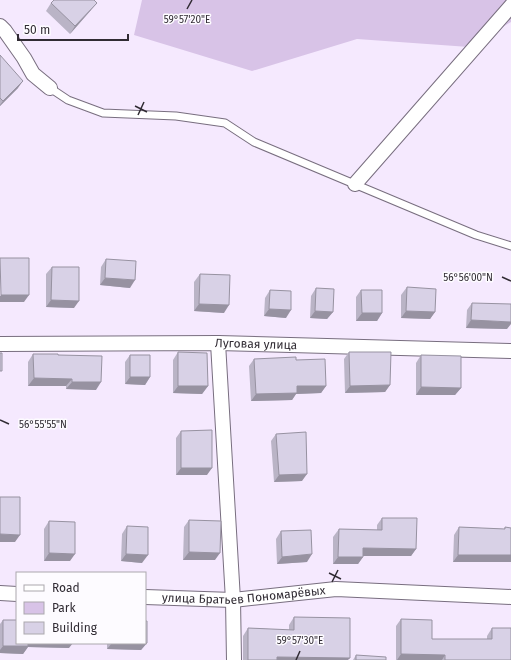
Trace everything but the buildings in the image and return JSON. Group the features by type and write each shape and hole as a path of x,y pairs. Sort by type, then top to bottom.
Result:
{"street":[{"path":"355,184 511,6"},
{"path":"0,26 24,58 33,74 50,88"},
{"path":"218,343 233,600 234,660"},
{"name":"Луговая улица","path":"0,344 218,343 511,351"},
{"name":"улица Братьев Пономарёвых","path":"146,597 233,600 336,590 511,597"},
{"path":"0,593 16,594"}],"lane":[{"path":"50,88 68,100 103,113 176,116 225,123 254,142 476,235 511,246"}],"green space":[{"path":"142,0 511,0 511,22 469,47 357,39 252,71 134,35"}]}
